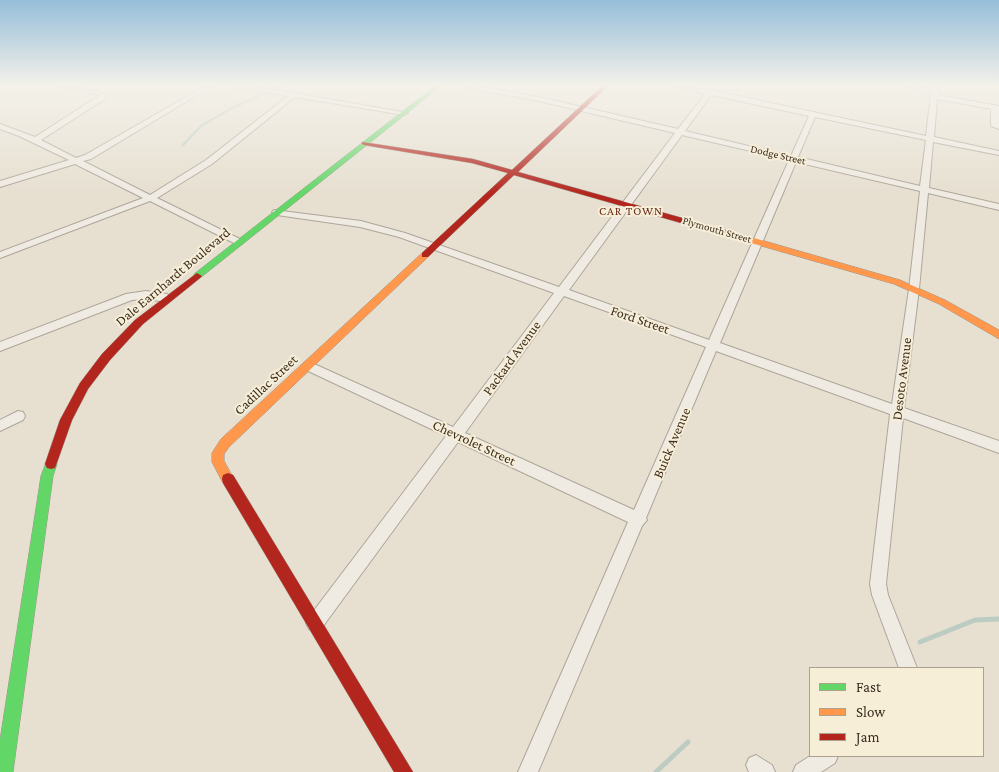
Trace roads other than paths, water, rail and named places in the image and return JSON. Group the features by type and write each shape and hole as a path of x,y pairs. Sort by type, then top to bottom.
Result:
{"street":[{"path":"34,140 64,122"},
{"path":"0,184 78,161 92,155 148,122"},
{"path":"0,255 151,198 209,162 260,122"},
{"name":"Dale Earnhardt Boulevard","path":"4,772 46,485 56,444 84,386 106,357 139,322 392,122"},
{"name":"Cadillac Street","path":"404,772 218,462 218,454 225,443 567,122"},
{"name":"Dodge Street","path":"637,122 999,207"},
{"name":"Packard Avenue","path":"314,623 687,122"},
{"name":"Buick Avenue","path":"528,772 639,520 810,122"},
{"path":"851,122 999,152"},
{"name":"Desoto Avenue","path":"908,667 904,651 883,604 878,584 897,411 914,289 922,189 930,122"},
{"path":"0,126 78,161 239,242"},
{"name":"Plymouth Street","path":"364,143 473,161 758,242 914,289 942,302 999,335"},
{"name":"Ford Street","path":"277,212 361,224 434,247 999,447"},
{"path":"0,347 130,297 146,295 167,298"},
{"name":"Chevrolet Street","path":"308,366 639,520"},
{"path":"0,426 18,416"},
{"path":"803,772 826,757"}],"waterway":[{"path":"183,145 201,126 208,122"},
{"path":"920,642 975,620 999,619"},
{"path":"656,772 688,742"}],"district":[{"name":"CAR TOWN","path":"631,211"}]}
